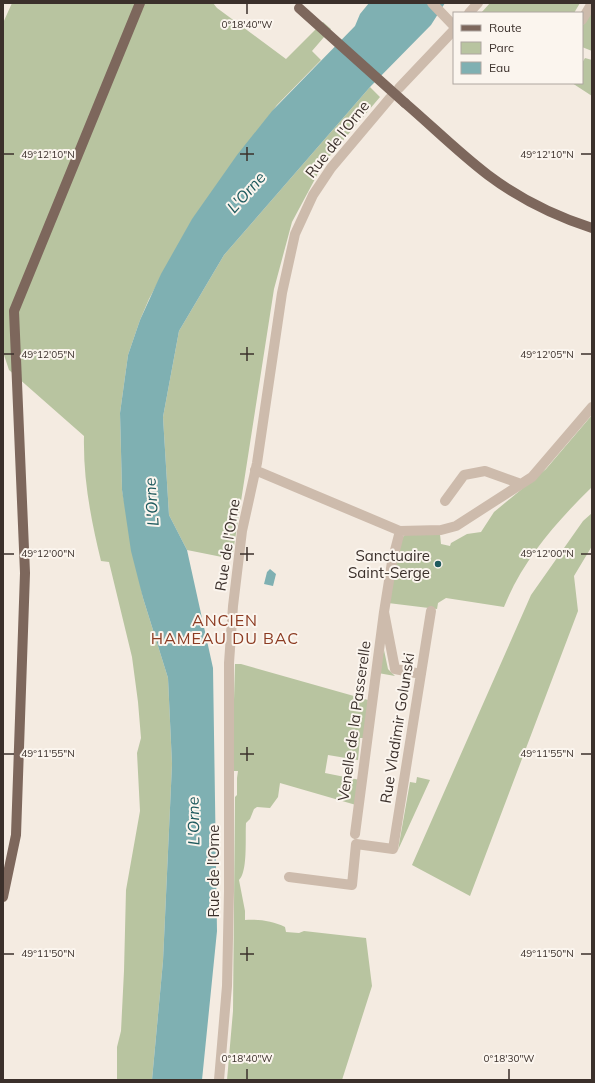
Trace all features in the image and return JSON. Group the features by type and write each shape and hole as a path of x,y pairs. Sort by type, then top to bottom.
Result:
{"main road":[{"path":"3,897 16,835 25,573 14,311 140,3"},
{"path":"295,5 476,165 502,185 541,208 592,228"}],"street":[{"path":"432,3 453,25"},
{"path":"470,12 478,3"},
{"path":"583,18 592,3"},
{"path":"399,88 453,31"},
{"name":"Rue de l'Orne","path":"218,1080 226,986 229,891 229,663 233,606 242,531 255,470 282,293 298,225 313,196 330,168 390,98"},
{"path":"255,470 400,531 441,530 456,526 532,477 592,407"},
{"path":"446,501 464,475 485,471 521,484"},
{"name":"Venelle de la Passerelle","path":"355,834 384,612 392,562 400,531"},
{"name":"Rue Vladimir Golunski","path":"289,877 352,884 356,844 393,849 431,611"},
{"name":"Venelle de la Passerelle","path":"384,612 395,669 421,674"}],"green space":[{"path":"12,3 213,3 217,8 286,59 323,22 331,29 312,51 321,60 277,105 192,220 149,299 128,355 120,413 122,490 143,598 168,678 172,764 163,961 152,1080 117,1080 117,1047 121,1031 124,971 126,890 140,811 137,753 141,738 132,657 109,562 101,561 94,530 86,484 84,436 9,370 3,352 3,23"},
{"path":"490,3 580,3 575,12 482,12"},
{"path":"592,9 592,51 583,47 583,25"},
{"path":"585,58 592,60 592,96 574,84 583,84 583,61"},
{"path":"370,87 380,97 323,164 292,222 274,289 232,559 187,550 169,515 163,417 179,331 224,255"},
{"path":"592,415 592,487 542,542 520,574 504,607 446,598 438,603 437,609 388,603 394,562 405,535 440,534 441,544 450,546 451,543 467,534 481,532 494,512 546,469"},
{"path":"592,513 592,546 574,576 578,611 470,896 412,865 531,595 583,521"},
{"path":"384,650 388,669 395,676 378,673"},
{"path":"235,664 241,664 368,700 364,738 360,738 358,760 328,755 325,773 360,780 356,805 280,783 278,797 270,808 257,807 254,809 250,819 246,823 246,854 244,869 239,880 245,911 245,920 260,920 276,923 285,927 286,932 299,933 304,931 366,938 372,986 342,1080 227,1080 233,1011 235,797 237,795 238,771 232,771"},
{"path":"417,777 430,780 398,850 410,782 416,783"}],"water":[{"name":"L'Orne","path":"369,3 445,3 431,25 370,87 224,255 179,331 163,417 169,515 187,550 213,668 217,931 202,1080 152,1080 163,961 172,764 168,678 143,598 131,551 122,490 120,413 128,355 140,320 161,274 192,219 237,155 272,111 355,26 360,14"},
{"path":"270,569 276,574 273,586 264,584 267,572"}],"place":[{"name":"Sanctuaire Saint-Serge","path":"438,564"}],"district":[{"name":"ANCIEN HAMEAU DU BAC","path":"225,629"}]}
